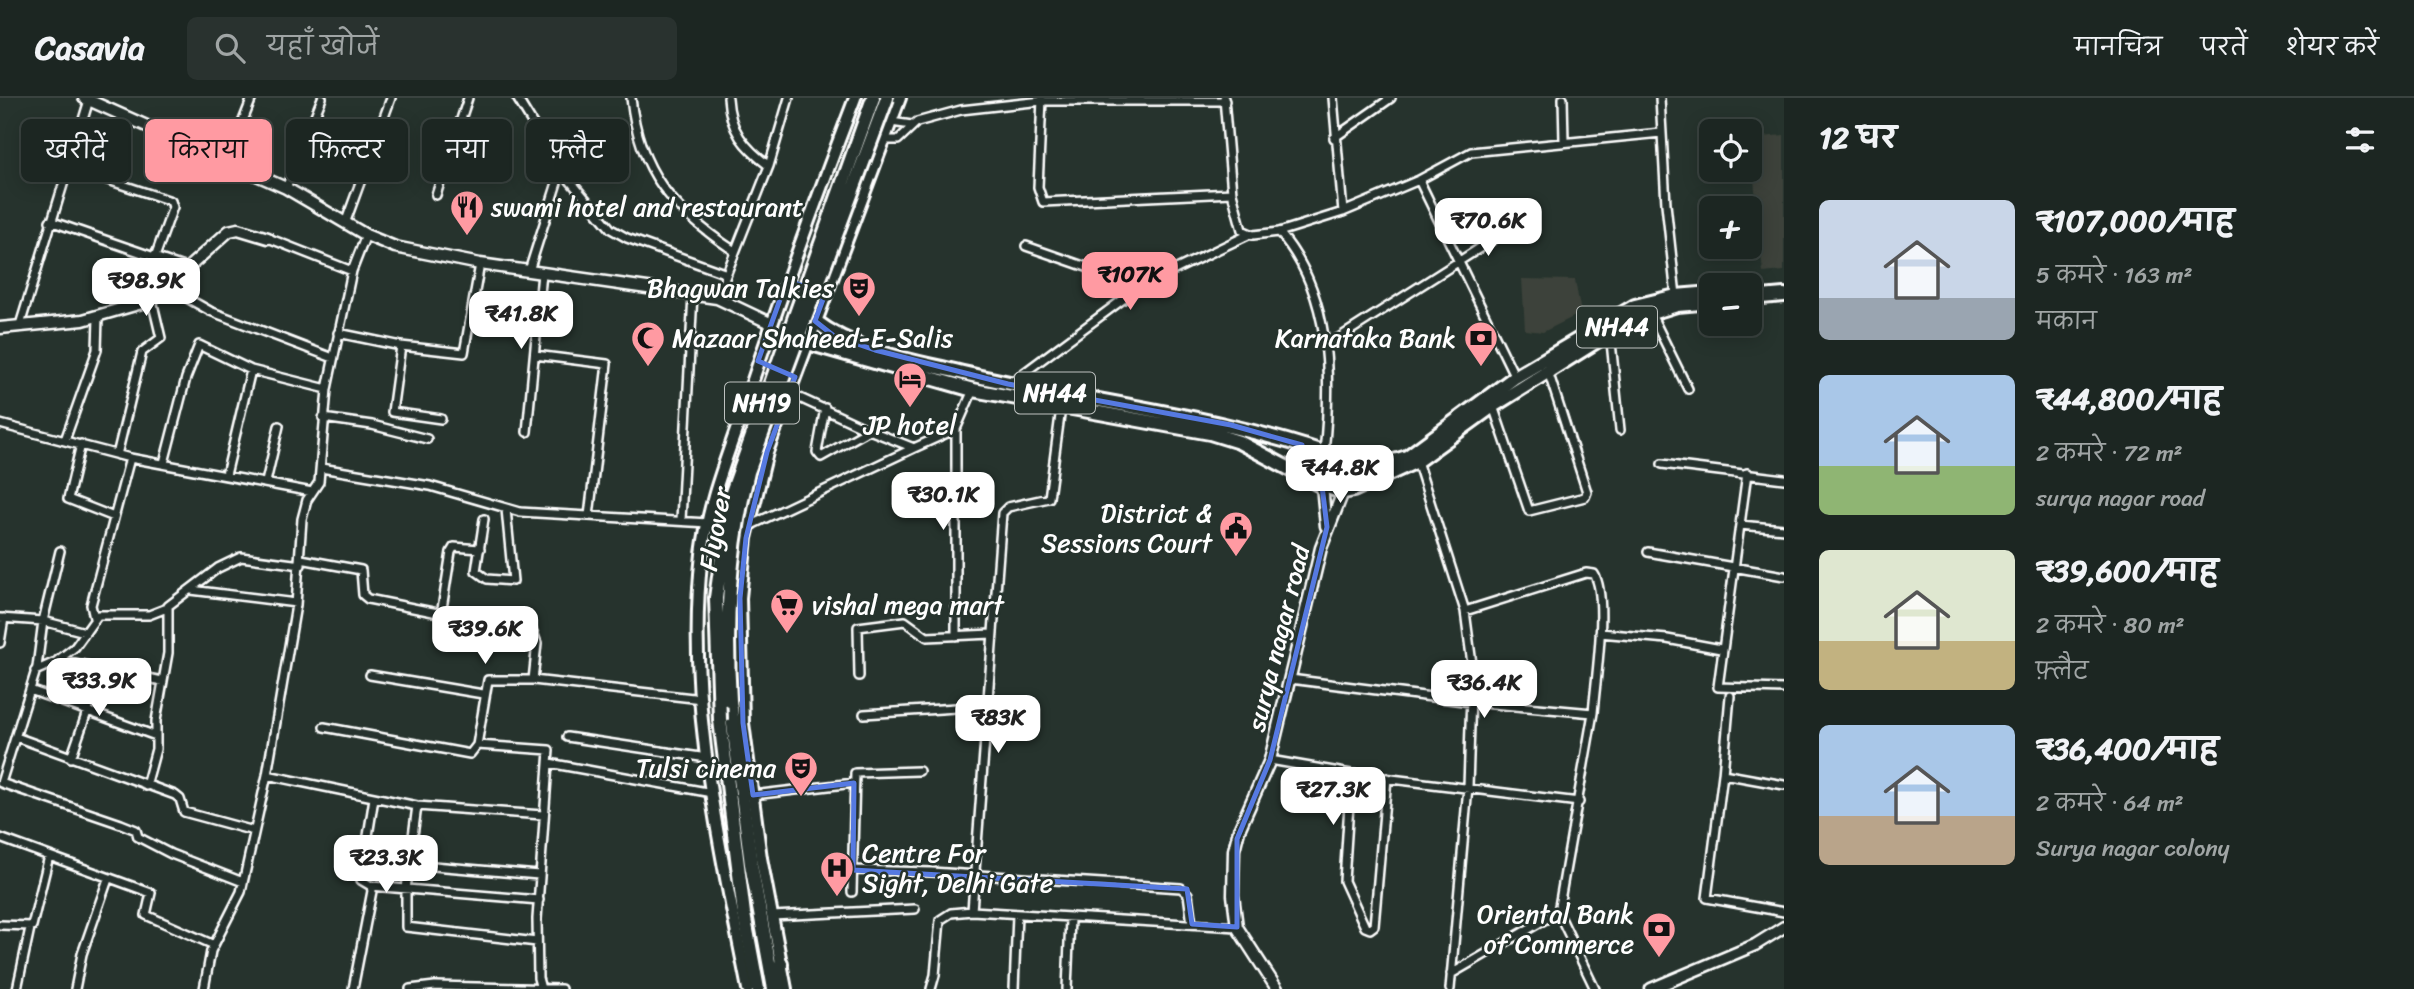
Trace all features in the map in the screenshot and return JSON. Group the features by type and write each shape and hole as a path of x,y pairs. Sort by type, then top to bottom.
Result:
{"highway":[{"name":"Flyover","path":"758,989 742,901 720,720 716,598 730,498 873,98"},
{"name":"Flyover","path":"776,989 751,864 730,701 728,585 736,527 748,472 887,98"},
{"path":"1762,289 1784,286"},
{"name":"NH44","path":"816,321 834,336 875,350 1008,384 1231,425 1351,462 1381,465 1407,457 1515,377 1635,306 1676,296 1699,294"},
{"path":"1762,297 1784,295"},
{"name":"NH44","path":"808,343 973,390 1210,433 1239,442 1322,486 1348,491 1417,461 1493,406 1610,332 1649,312 1699,304"},
{"path":"1292,469 1302,445"},
{"path":"1348,491 1357,477 1351,462"},
{"path":"776,989 781,962"}],"main road":[{"path":"748,989 707,758 700,675 702,555 714,488 770,323 855,98"},
{"path":"786,989 752,794 743,723 740,598 749,526 767,452 900,98"},
{"path":"788,280 825,294"},
{"path":"758,361 795,377"}],"street":[{"path":"244,119 252,98"},
{"path":"286,188 322,98"},
{"path":"346,221 391,98"},
{"path":"436,195 468,98"},
{"path":"517,98 530,119"},
{"path":"631,98 644,154 659,184 697,226 733,250"},
{"path":"728,98 736,134 748,150 769,166"},
{"path":"717,298 733,250 769,166 789,98"},
{"path":"1333,98 1343,212"},
{"path":"1335,138 1391,98"},
{"path":"1563,98 1564,141"},
{"path":"1660,98 1676,296"},
{"path":"81,119 86,99 145,125"},
{"path":"884,140 898,140 912,125 951,111 1042,100 1224,99 1232,193 1238,220 1248,234"},
{"path":"1042,100 1038,187 1044,202 1232,193"},
{"path":"891,122 912,125"},
{"path":"1008,384 1141,286 1248,234 1279,232 1343,212 1419,180 1471,152 1661,133"},
{"path":"1419,180 1515,377"},
{"path":"20,325 64,182"},
{"path":"114,182 171,201 172,209 155,257"},
{"path":"272,182 346,221 366,235 395,247 480,264 717,298 770,323"},
{"path":"529,271 557,182"},
{"path":"571,182 616,233 724,273"},
{"path":"50,221 186,268"},
{"path":"0,328 98,317 152,300 169,288 186,268 232,229 268,239 352,271"},
{"path":"1279,232 1303,267 1314,295 1326,346 1328,415 1324,452"},
{"path":"1326,346 1457,260 1506,232"},
{"path":"204,989 214,945 234,909 243,882 267,775 296,603 302,519 306,500 319,482 327,389 352,271 366,235"},
{"path":"1026,246 1141,286"},
{"path":"338,333 401,346 465,352 480,264"},
{"path":"527,432 542,273"},
{"path":"169,288 210,310 333,358"},
{"path":"681,520 693,294"},
{"path":"117,455 142,352 161,338 152,300"},
{"path":"1649,312 1688,389"},
{"path":"65,440 97,350 98,317"},
{"path":"1610,332 1620,430"},
{"path":"164,463 197,346 202,345 251,370 327,389"},
{"path":"401,346 392,412 441,419"},
{"path":"535,355 607,364 589,516"},
{"path":"226,475 251,370"},
{"path":"1493,406 1529,511 1585,497 1587,492 1548,371"},
{"path":"956,636 956,429 973,390"},
{"path":"789,393 914,448"},
{"path":"825,408 817,443 819,457 827,456 869,430"},
{"path":"972,911 1002,513 1008,507 1049,498 1061,408"},
{"path":"323,418 372,425 427,439"},
{"path":"0,424 130,458 312,492"},
{"path":"267,482 279,426"},
{"path":"749,526 956,429"},
{"path":"81,444 68,499 114,517"},
{"path":"94,618 91,605 130,458"},
{"path":"1417,461 1465,611 1472,664 1468,787 1450,989"},
{"path":"1662,464 1784,479"},
{"path":"321,468 430,486 506,509 708,523"},
{"path":"1748,473 1721,649 1718,687 1784,689"},
{"path":"1322,486 1326,527"},
{"name":"surya nagar road","path":"1278,989 1237,927 1233,873 1237,839 1270,760 1326,527 1348,491"},
{"path":"484,519 476,571 487,579 513,581 506,509"},
{"path":"1740,525 1784,529"},
{"path":"441,615 454,547 480,549"},
{"path":"60,551 43,621 36,671 1,784 121,824 163,850 243,882"},
{"path":"1648,552 1784,576"},
{"path":"36,671 58,660 75,647 94,618 100,615 149,615 167,608 218,568 241,557 359,570 363,576 363,595 368,599 533,632 537,643 533,680"},
{"path":"1465,611 1590,573 1596,576 1599,586 1600,633 1593,713 1558,912 1595,989"},
{"path":"191,590 296,603"},
{"path":"146,786 156,749 162,681 169,644 167,608"},
{"path":"0,643 2,618 43,621 85,632"},
{"path":"859,676 858,627 905,621 927,637 992,634"},
{"path":"1600,633 1667,639 1721,649"},
{"path":"58,660 162,681"},
{"path":"71,758 102,669"},
{"path":"370,675 483,694"},
{"path":"1290,679 1471,702 1593,713"},
{"path":"324,727 470,754 478,745 483,694 488,680 533,680 702,699"},
{"path":"30,690 156,736"},
{"path":"1730,696 1723,774 1706,897 1784,912"},
{"path":"864,714 988,706"},
{"path":"16,737 178,797 184,812 254,831"},
{"path":"567,737 707,758"},
{"path":"478,745 548,750 538,900 537,942 541,988"},
{"path":"1270,760 1351,775 1579,802"},
{"path":"549,763 712,793"},
{"path":"852,892 855,773 859,770 919,771"},
{"path":"1723,774 1784,785"},
{"path":"267,775 417,806 542,815"},
{"path":"1351,775 1344,881 1366,927 1370,929 1374,926 1387,778"},
{"path":"752,794 854,783"},
{"path":"374,798 361,880 371,887 538,900"},
{"path":"417,806 406,889 404,920 408,928 537,942"},
{"path":"0,838 151,893 145,911 147,917 214,945"},
{"path":"17,989 49,856"},
{"path":"410,864 539,874"},
{"path":"853,870 975,874 1184,889 1188,894 1192,924"},
{"path":"75,989 82,954 108,879"},
{"path":"353,989 371,887"},
{"path":"772,916 915,909"},
{"path":"930,989 935,975 940,920 951,913 972,911 1237,927"},
{"path":"1451,974 1558,912"},
{"path":"1014,989 1017,915"},
{"path":"1067,989 1070,919"},
{"path":"0,926 30,928"},
{"path":"1651,989 1755,945 1784,927"},
{"path":"410,989 435,986 561,989"}],"highlighted area":[{"path":"787,280 825,294 815,321 834,336 875,350 1008,384 1231,425 1302,445 1292,469 1322,486 1327,527 1270,760 1237,839 1237,927 1192,924 1187,889 853,870 854,783 753,795 743,723 740,598 746,538 767,452 795,377 758,361"}],"shaded area":[{"path":"1784,135 1784,271 1763,273 1762,196 1756,196 1754,182 1762,182 1762,137"},
{"path":"1522,279 1575,280 1581,313 1543,332 1525,330"}],"place":[{"name":"swami hotel and restaurant","path":"467,237"},
{"name":"Bhagwan Talkies","path":"859,318"},
{"name":"Mazaar Shaheed-E-Salis","path":"648,368"},
{"name":"Karnataka Bank","path":"1481,368"},
{"name":"JP hotel","path":"910,409"},
{"name":"District & Sessions Court","path":"1236,558"},
{"name":"vishal mega mart","path":"787,635"},
{"name":"Tulsi cinema","path":"801,798"},
{"name":"Centre For Sight, Delhi Gate","path":"837,898"},
{"name":"Oriental Bank of Commerce","path":"1659,959"}]}
